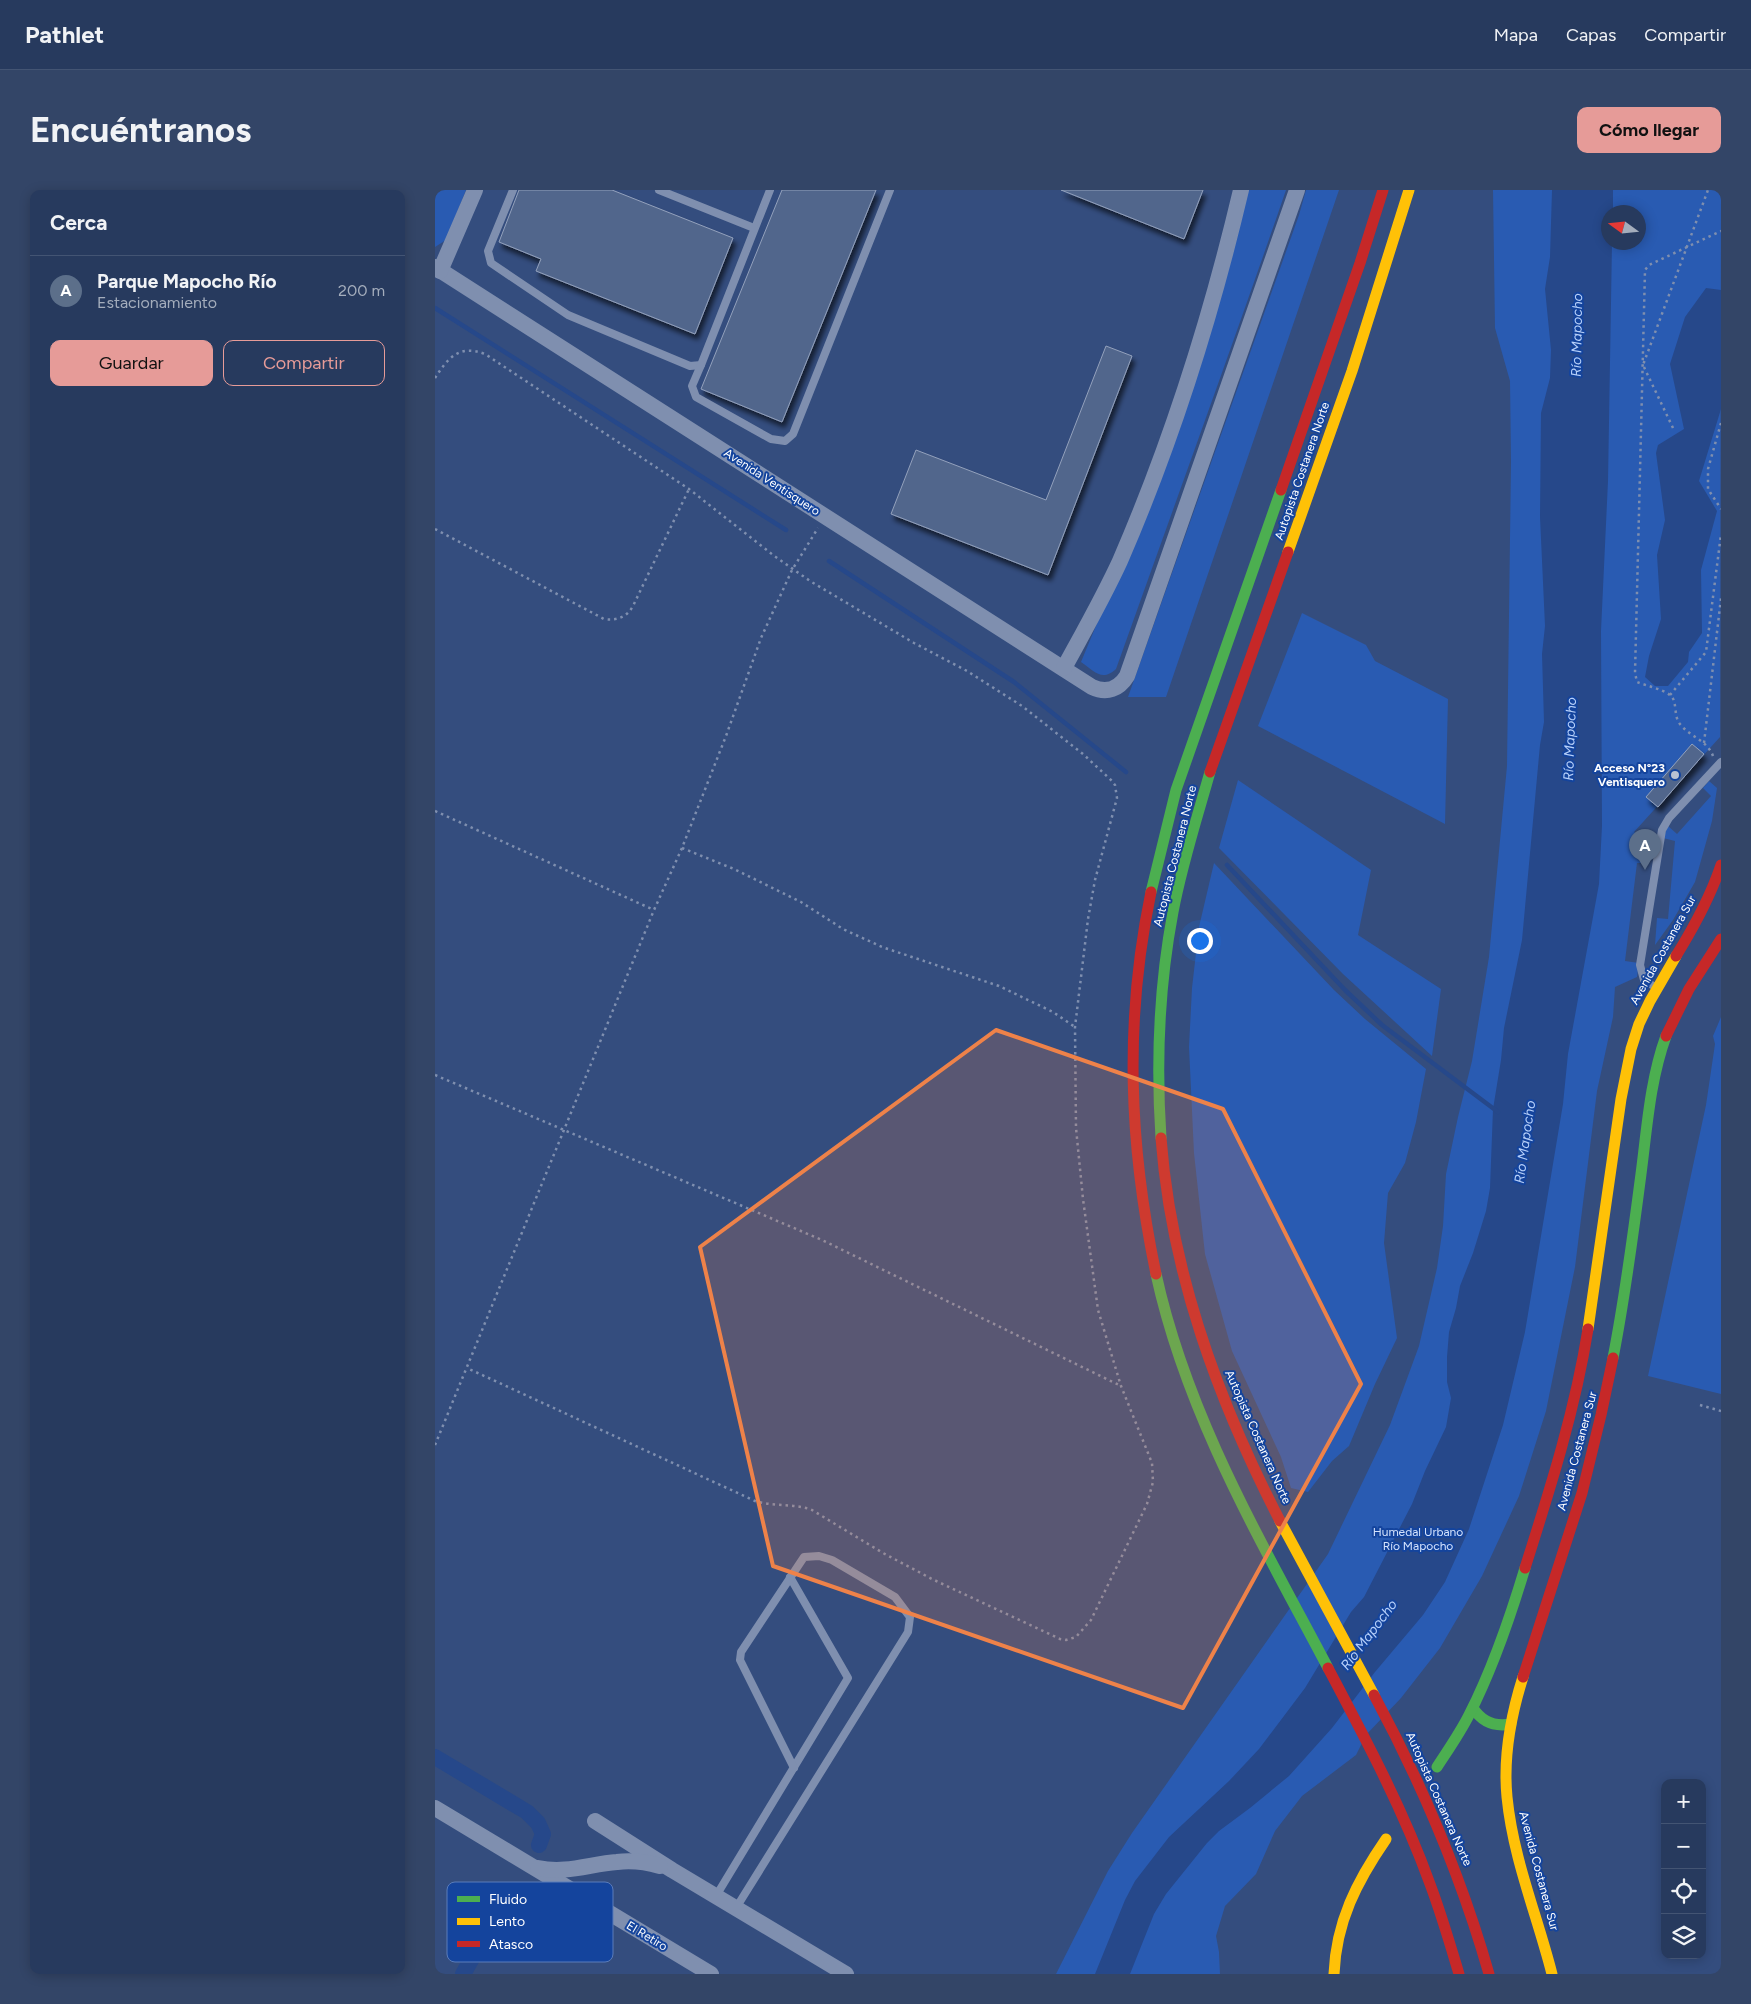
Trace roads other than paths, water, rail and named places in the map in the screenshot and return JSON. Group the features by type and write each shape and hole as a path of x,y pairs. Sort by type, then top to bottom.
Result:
{"main road":[{"name":"Autopista Costanera Norte","path":"1383,190 1357,272 1176,790 1161,841 1141,947 1133,1022 1133,1099 1138,1164 1149,1239 1158,1284 1174,1343 1202,1418 1232,1484 1275,1570 1377,1761 1423,1863 1446,1926 1459,1974"},
{"name":"Autopista Costanera Norte","path":"1409,190 1352,371 1218,747 1200,806 1173,912 1161,997 1159,1066 1162,1137 1169,1208 1182,1272 1218,1384 1252,1462 1292,1542 1394,1730 1420,1785 1451,1856 1489,1974"},
{"name":"Avenida Costanera Sur","path":"1437,1767 1473,1708 1508,1618 1560,1460 1589,1326 1626,1067 1639,1024 1655,988 1699,914 1718,877 1721,865"},
{"name":"Avenida Costanera Sur","path":"1551,1974 1539,1922 1512,1835 1508,1812 1506,1769 1511,1724 1517,1691 1584,1484 1602,1416 1619,1329 1651,1096 1663,1045 1680,1003 1699,969 1721,939"},
{"path":"1508,1618 1525,1619 1538,1629"},
{"path":"1473,1708 1479,1717 1488,1723 1500,1726 1511,1724"},
{"path":"1334,1974 1335,1952 1344,1914 1362,1875 1386,1839"}],"street":[{"path":"438,269 475,190"},
{"path":"1064,668 1120,561 1178,412 1210,312 1241,190"},
{"name":"Avenida Ventisquero","path":"438,269 1092,687 1103,691 1110,690 1123,682 1127,676 1297,190"},
{"name":"El Retiro","path":"435,1808 556,1882"},
{"name":"El Retiro","path":"595,1821 840,1972"},
{"name":"El Retiro","path":"531,1867 570,1870 618,1861 634,1861 650,1863 672,1870"},
{"name":"El Retiro","path":"613,1916 711,1974"}],"lane":[{"path":"513,190 488,251 491,263 568,315 690,366 701,365"},
{"path":"659,190 754,228"},
{"path":"770,190 692,386 696,397 771,439 785,441 793,434 890,190"},
{"path":"1655,988 1643,980 1640,965 1662,830 1669,818 1719,765"},
{"path":"736,1908 908,1632 911,1618 895,1597 833,1560 819,1556 804,1557 741,1652 740,1660 795,1768"},
{"path":"716,1896 848,1678 790,1577"}],"water":[{"name":"Río Mapocho","path":"1552,190 1613,190 1613,205 1601,205 1601,250 1612,250 1608,481 1601,631 1602,826 1599,884 1568,1054 1563,1104 1525,1332 1503,1425 1469,1529 1445,1582 1423,1615 1375,1672 1332,1728 1289,1776 1219,1831 1207,1843 1166,1894 1154,1914 1130,1974 1095,1974 1125,1900 1135,1881 1169,1837 1229,1781 1259,1749 1305,1688 1351,1612 1364,1597 1412,1504 1446,1427 1451,1398 1447,1382 1449,1332 1460,1286 1486,1211 1490,1188 1493,1109 1504,1028 1522,940 1540,745 1544,722 1542,654 1545,626 1540,517 1541,413 1550,378 1551,350 1545,289 1550,257"},
{"path":"1706,288 1721,290 1721,409 1699,481 1717,511 1701,570 1702,633 1689,652 1688,662 1668,686 1655,686 1645,677 1649,656 1661,619 1657,555 1665,520 1656,453 1658,445 1684,429 1670,364 1685,317"}],"waterway":[{"path":"435,308 786,530"},
{"path":"829,561 1014,682 1126,772"},
{"path":"1227,865 1345,990 1382,1025 1498,1112"},
{"path":"435,1757 527,1812 538,1823 543,1834 539,1845"},
{"path":"463,1974 470,1962"}],"place":[{"name":"Acceso N°23 Ventisquero","path":"1675,775"},
{"name":"Parque Mapocho Río","path":"1645,870"}],"park label":[{"name":"Humedal Urbano Río Mapocho","path":"1418,1539"}]}
